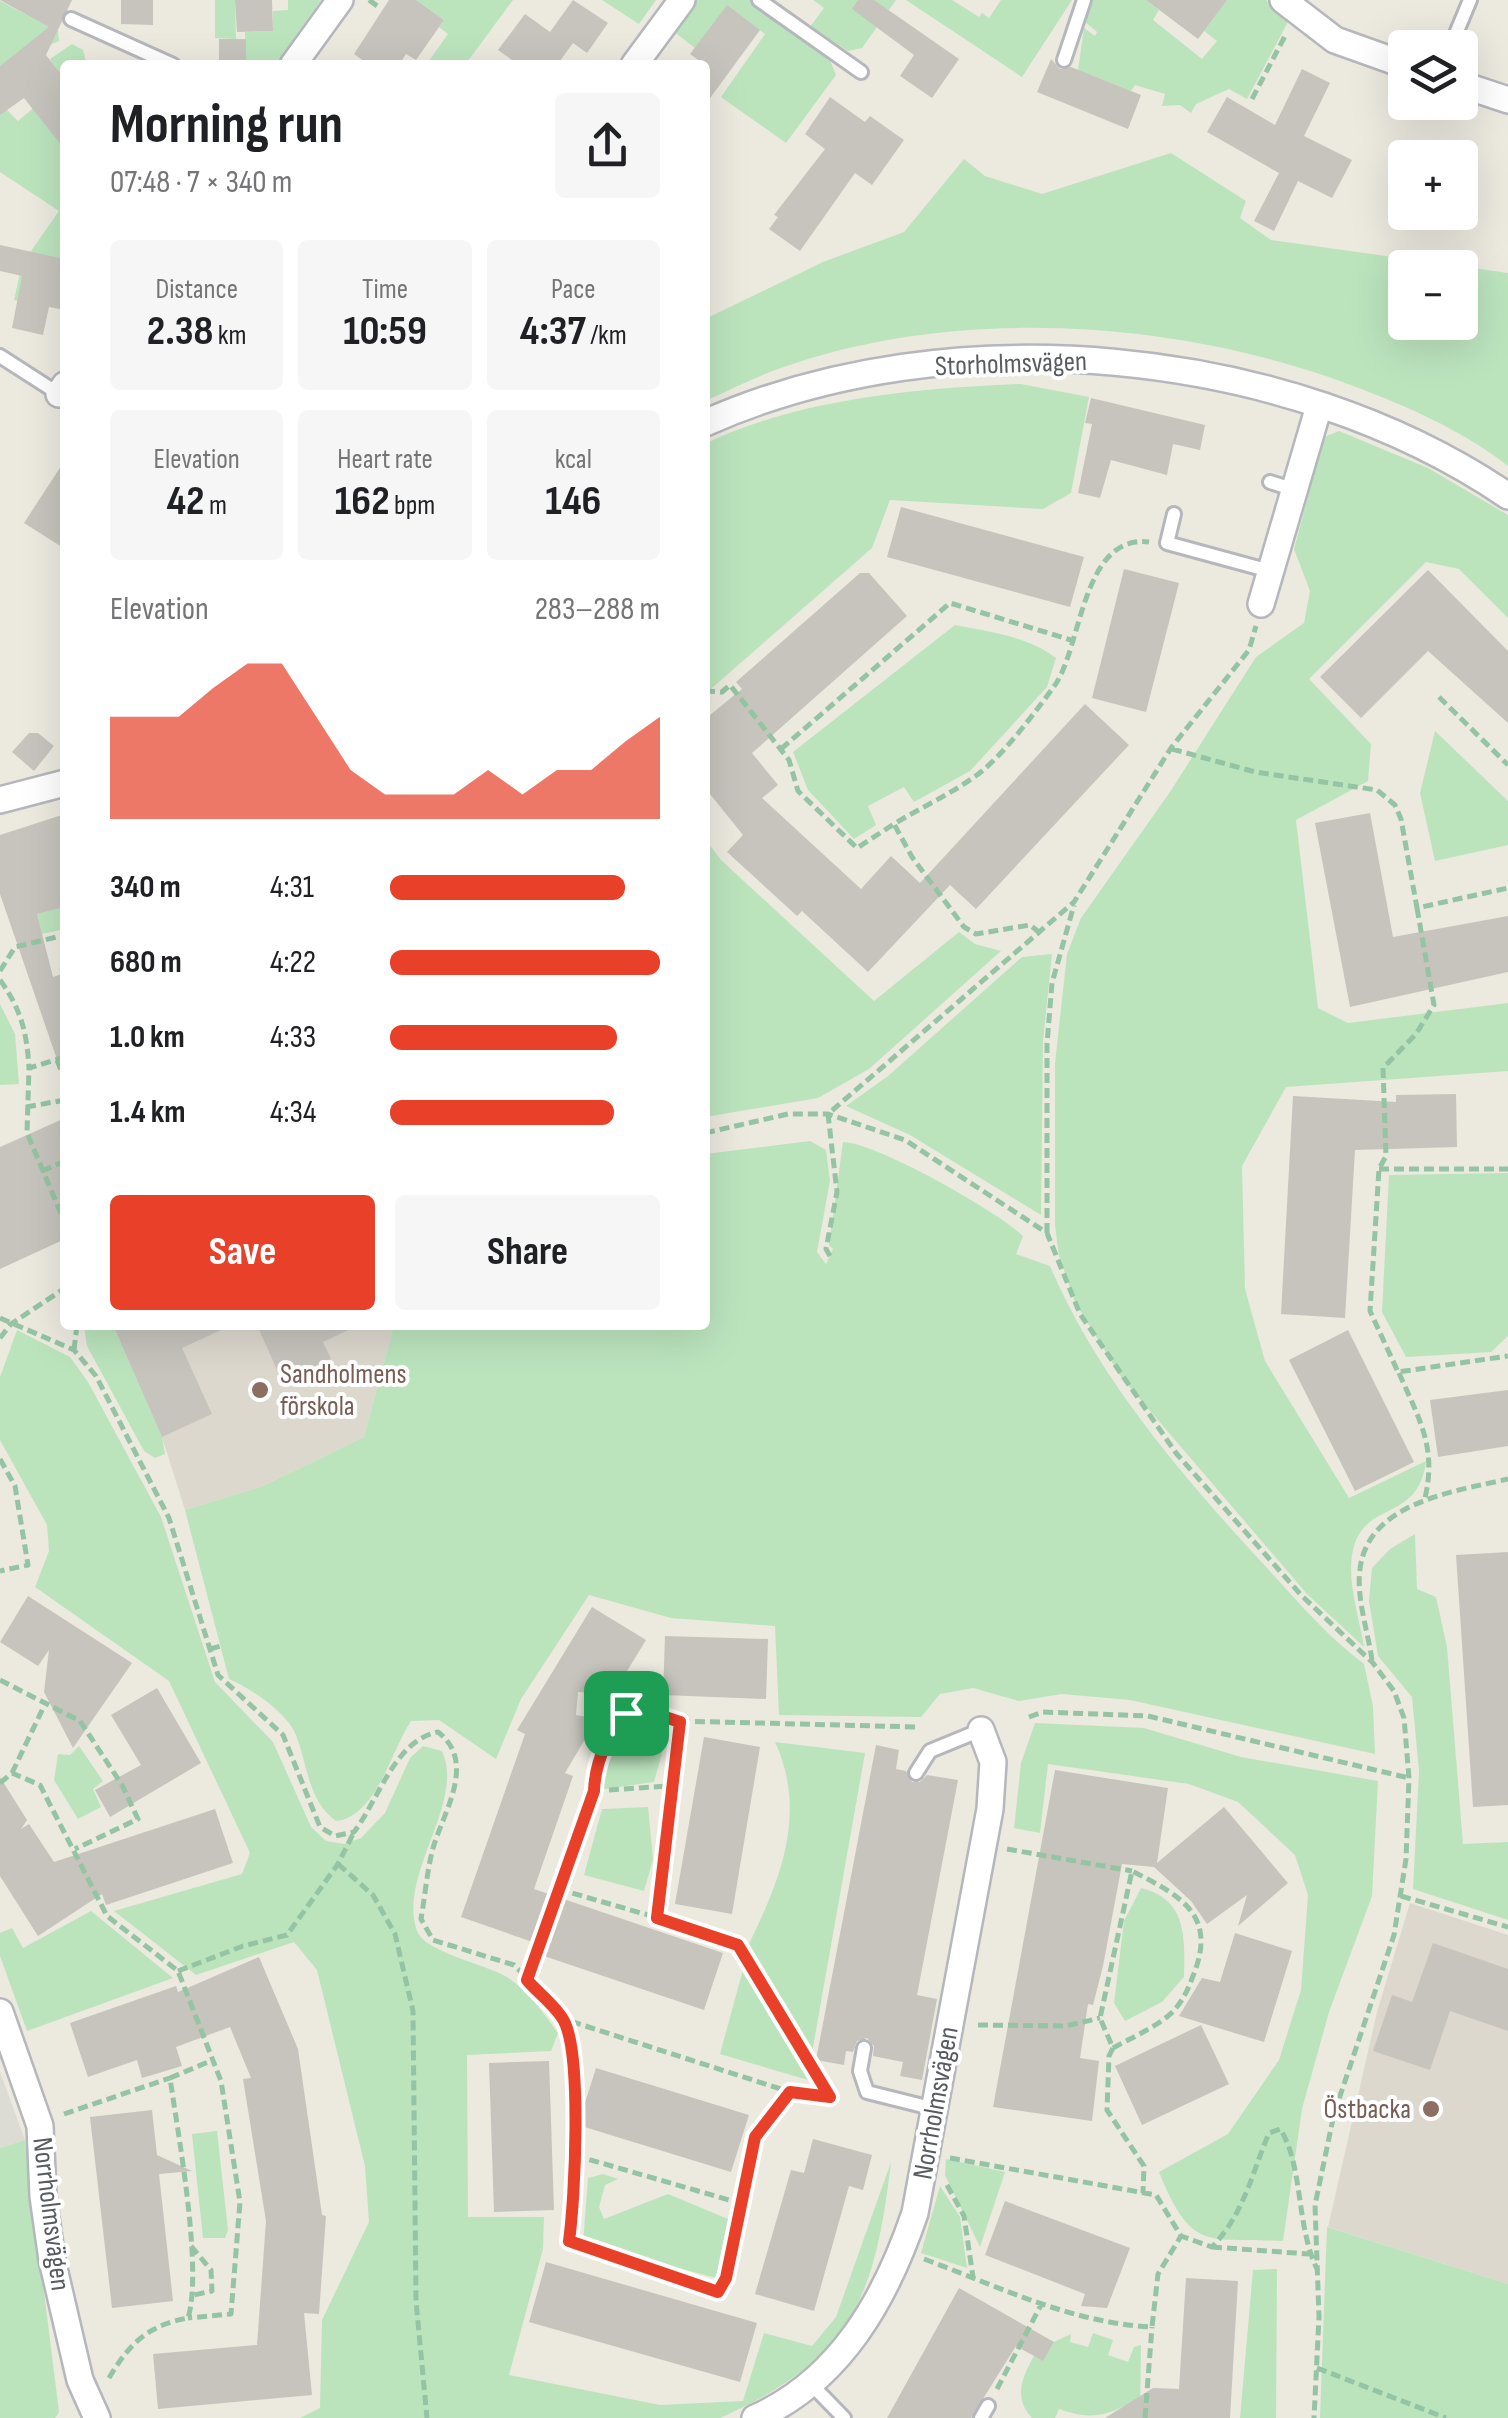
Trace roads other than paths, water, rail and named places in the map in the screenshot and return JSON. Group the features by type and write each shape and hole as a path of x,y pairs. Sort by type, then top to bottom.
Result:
{"street":[{"path":"298,60 340,0"},
{"path":"638,60 682,0"},
{"path":"1283,0 1336,40 1388,59"},
{"path":"1478,90 1508,100"},
{"name":"Storholmsvägen","path":"710,421 733,410 834,383 960,361 1122,362 1208,374 1320,406 1412,440 1508,496"},
{"path":"1262,604 1283,486 1320,406"},
{"path":"0,800 60,784"},
{"name":"Norrholmsvägen","path":"754,2418 810,2383 855,2338 899,2259 915,2213 990,1809 993,1762 981,1730"},
{"name":"Norrholmsvägen","path":"0,2012 40,2126 43,2196 52,2260 80,2380 97,2418"}],"lane":[{"path":"759,0 862,72"},
{"path":"1064,60 1084,0"},
{"path":"1458,30 1470,0"},
{"path":"71,19 162,60"},
{"path":"0,356 60,388"},
{"path":"1174,514 1167,544 1270,571"},
{"path":"916,1773 930,1750 981,1730"},
{"path":"864,2048 860,2071 867,2092 934,2110"},
{"path":"810,2383 844,2418"}],"place":[{"name":"Sandholmens förskola","path":"260,1390"},
{"name":"Östbacka","path":"1431,2109"}]}
